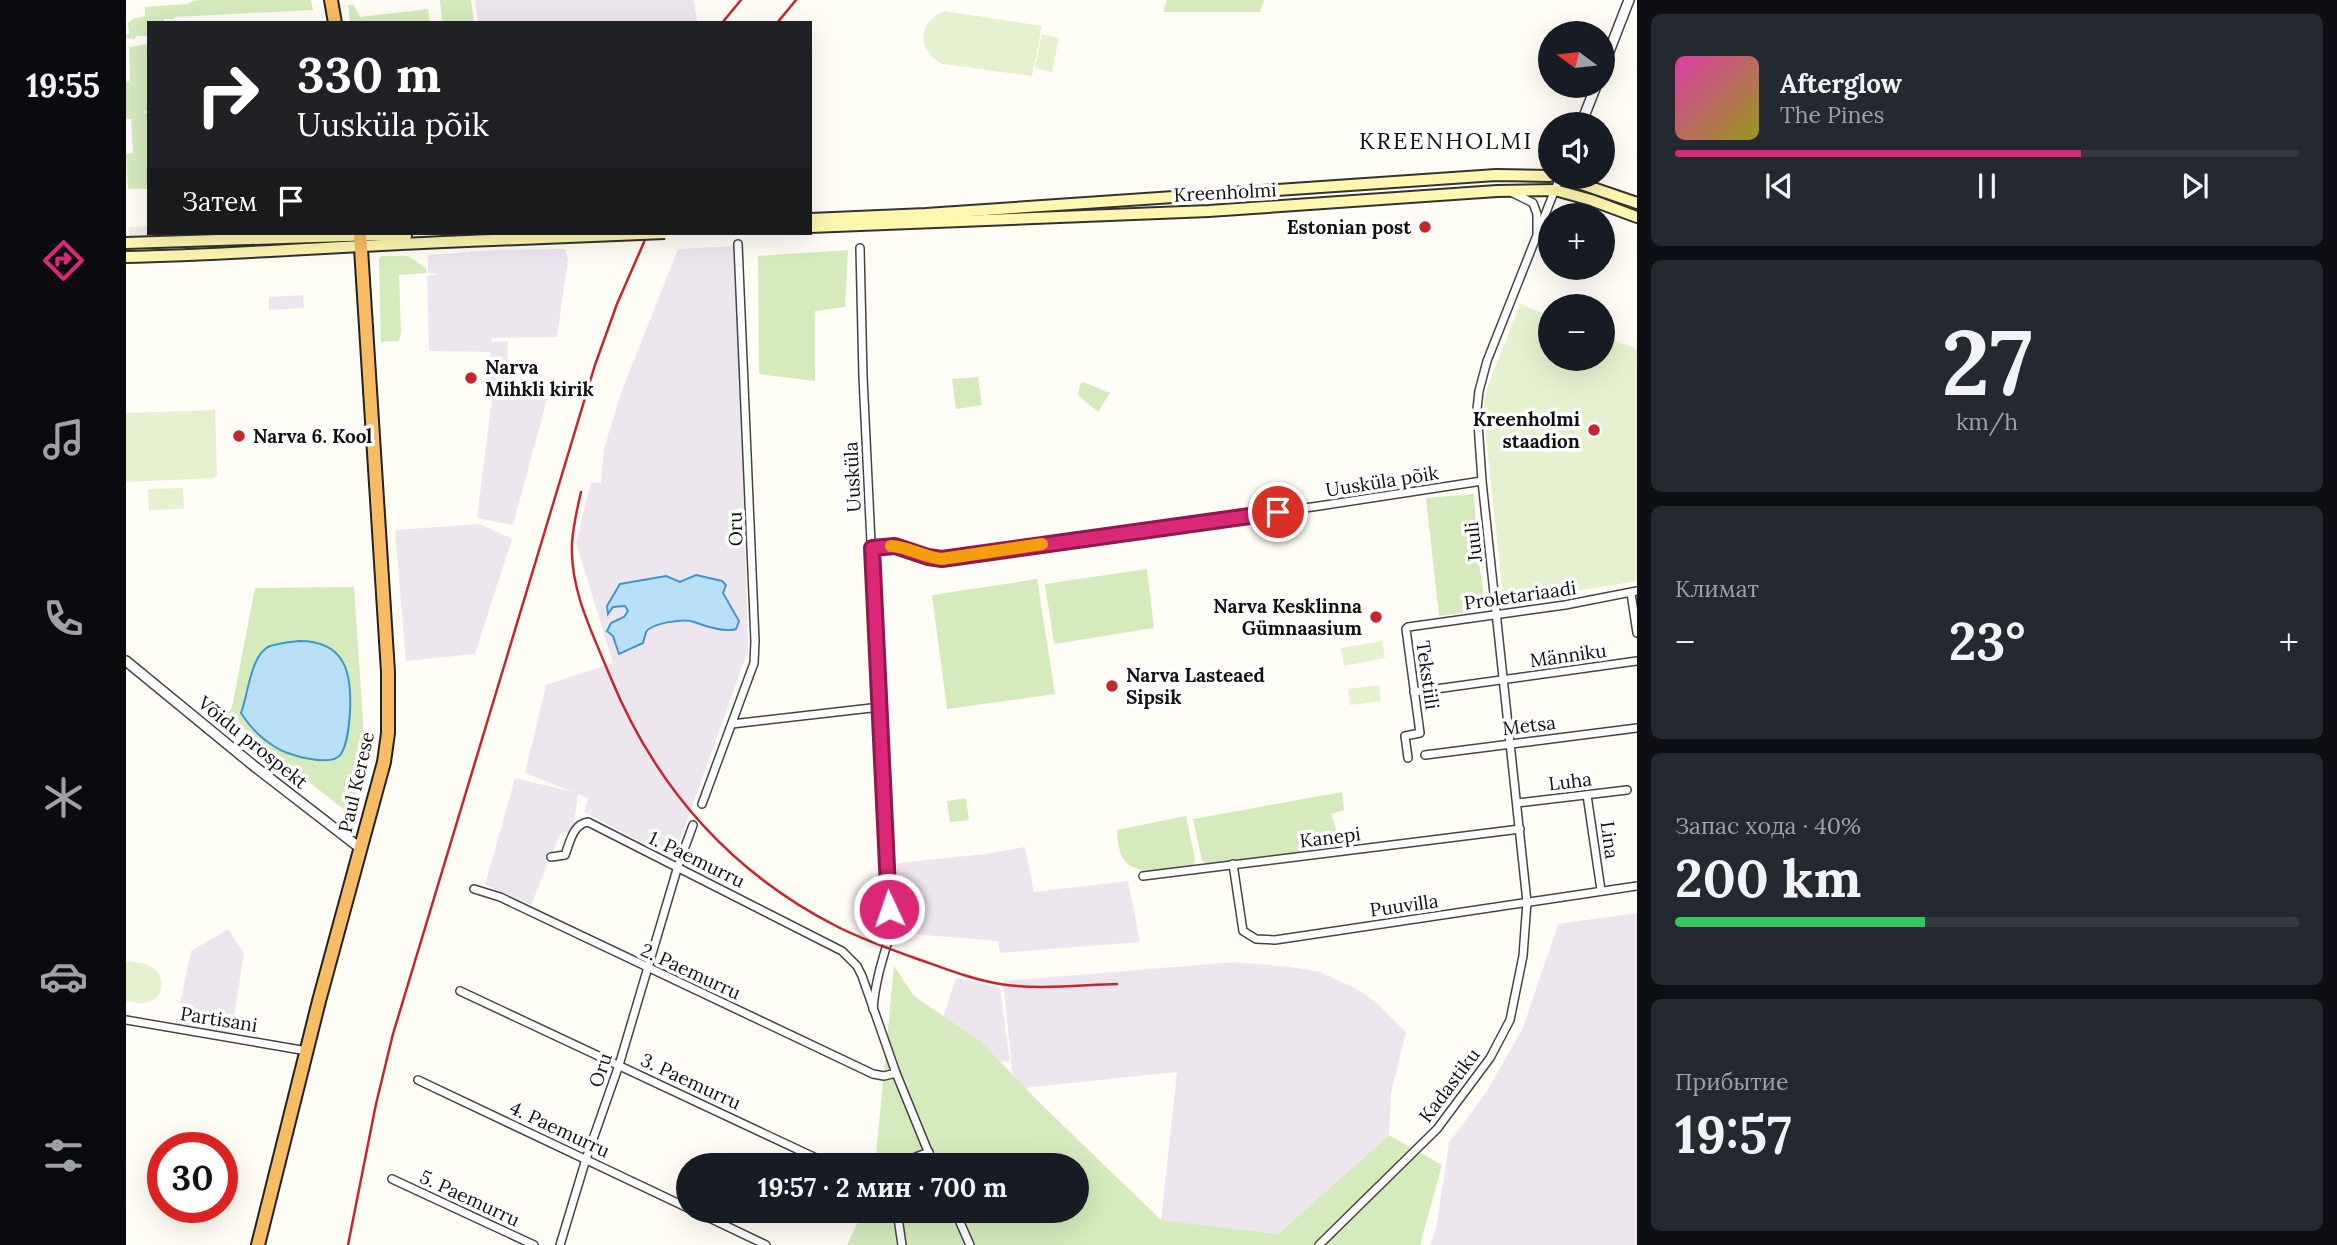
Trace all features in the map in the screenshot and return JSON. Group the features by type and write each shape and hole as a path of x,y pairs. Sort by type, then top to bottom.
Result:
{"highway":[{"path":"331,0 335,21"},
{"name":"Paul Kerese","path":"258,1245 384,762 388,733 389,703 361,238"}],"main road":[{"name":"Kreenholmi","path":"812,219 926,214 1496,176 1538,176"},
{"path":"1384,183 1385,199"},
{"path":"1596,189 1637,203"},
{"name":"Kreenholmi","path":"812,227 1209,211 1555,190 1637,217"},
{"path":"1208,194 1209,211"},
{"path":"126,243 361,238 394,243 547,235"},
{"path":"126,257 222,255 361,238"}],"street":[{"path":"1615,36 1629,0"},
{"name":"Juuli","path":"1527,902 1482,481 1477,409 1487,361 1555,190"},
{"path":"1509,191 1533,203 1537,214 1537,236"},
{"name":"Oru","path":"702,804 754,663 738,244"},
{"name":"Uusküla","path":"860,248 860,314 890,935 882,955 873,1009"},
{"name":"Uusküla põik","path":"872,548 895,546 942,559 1482,481"},
{"path":"1634,592 1637,633"},
{"name":"Proletariaadi","path":"1408,627 1565,605 1634,592"},
{"name":"Tekstiili","path":"1408,627 1406,629 1420,733 1405,736 1408,758"},
{"name":"Võidu prospekt","path":"126,661 254,766 360,848"},
{"name":"Männiku","path":"1414,692 1637,661"},
{"path":"732,724 880,707"},
{"name":"Metsa","path":"1425,755 1637,728"},
{"name":"Luha","path":"1517,803 1627,790"},
{"name":"Lina","path":"1587,795 1601,890"},
{"name":"1. Paemurru","path":"551,857 565,855 575,829 581,823 588,822 842,951 857,966 873,1009"},
{"name":"Oru","path":"560,1245 619,1065 678,866 694,825"},
{"name":"Kanepi","path":"1143,876 1520,829"},
{"name":"Puuvilla","path":"1233,864 1243,931 1256,939 1275,940 1637,886"},
{"name":"2. Paemurru","path":"474,889 500,897 873,1074 884,1076 896,1073"},
{"name":"Kadastiku","path":"1319,1245 1437,1129 1490,1058 1510,1020 1522,956 1527,902"},
{"name":"3. Paemurru","path":"460,991 805,1153"},
{"path":"873,1009 929,1152"},
{"name":"Partisani","path":"126,1020 307,1051"},
{"name":"4. Paemurru","path":"418,1080 676,1202"},
{"name":"5. Paemurru","path":"392,1179 534,1245"},
{"path":"720,1223 766,1245"},
{"path":"899,1223 902,1245"},
{"path":"960,1223 970,1245"}],"shaded area":[{"path":"475,0 694,0 697,21 478,21"},
{"path":"147,226 147,235 216,235 130,238 128,227"},
{"path":"738,246 748,651 673,859 584,812 588,798 578,794 573,831 560,834 531,905 485,885 515,778 573,792 525,773 546,685 613,663 576,543 591,482 601,483 604,448 622,390 678,249"},
{"path":"565,249 568,259 557,337 491,338 492,342 508,341 507,368 515,368 515,383 548,380 548,396 513,525 477,518 492,399 487,398 490,352 429,351 427,276 440,274 428,273 428,255"},
{"path":"303,295 304,308 269,310 269,297"},
{"path":"480,524 512,539 475,654 406,661 395,530"},
{"path":"1025,847 1034,892 1128,881 1140,942 1000,953 998,941 900,933 897,863 986,854"},
{"path":"1637,913 1637,1245 1430,1245 1436,1229 1449,1143 1487,1091 1523,1028 1558,924"},
{"path":"228,929 244,953 231,1036 175,1028 191,951"},
{"path":"1234,962 1320,972 1357,989 1378,1004 1406,1032 1391,1093 1389,1135 1278,1234 1161,1220 1177,1072 1014,1089 1003,981"},
{"path":"956,978 1000,988 1010,1061 940,1070 937,1036"}],"green space":[{"path":"196,0 311,0 313,10 174,17 164,21 147,21 147,36 126,38 129,34 128,23 145,16 145,7 187,4"},
{"path":"440,0 471,0 474,21 442,21"},
{"path":"1167,0 1264,0 1260,12 1163,12"},
{"path":"353,4 360,17 428,9 430,21 350,21 348,5"},
{"path":"944,11 1042,26 1032,76 942,64 928,51 924,36 929,22"},
{"path":"1042,34 1059,38 1052,72 1035,68"},
{"path":"147,44 147,111 139,112 147,113 147,189 128,189 126,154 133,153 131,119 126,119 126,82 130,81 129,47"},
{"path":"848,250 845,307 815,311 815,381 759,374 758,256"},
{"path":"382,256 408,256 426,268 427,273 399,275 399,341 381,342 379,259"},
{"path":"1520,304 1538,311 1538,371 1615,371 1615,341 1637,349 1637,581 1504,603 1483,409 1485,393"},
{"path":"978,377 982,405 956,409 952,379"},
{"path":"1083,382 1110,393 1098,412 1078,395"},
{"path":"215,410 217,475 214,478 126,482 126,413"},
{"path":"183,488 184,509 149,510 148,489"},
{"path":"1474,494 1479,564 1486,610 1439,616 1426,498"},
{"path":"1147,569 1154,628 1054,644 1045,584"},
{"path":"1037,579 1055,694 947,709 932,595"},
{"path":"354,587 363,720 363,768 352,816 227,717 232,707 255,588"},
{"path":"1382,641 1385,658 1344,666 1341,648"},
{"path":"1379,685 1381,701 1350,705 1348,689"},
{"path":"1342,792 1344,810 1331,814 1343,848 1208,864 1202,861 1193,819"},
{"path":"966,798 969,820 950,822 947,801"},
{"path":"1186,816 1195,860 1193,865 1145,870 1128,864 1123,858 1117,830"},
{"path":"126,961 146,964 159,974 162,987 156,998 143,1003 126,1001"},
{"path":"894,966 914,996 980,1041 1161,1220 1278,1234 1389,1135 1442,1165 1420,1245 847,1245 857,1223 1089,1223 1089,1153 876,1153"}],"water":[{"path":"696,575 722,581 726,585 723,593 739,621 736,629 721,630 690,621 669,622 649,629 643,643 619,654 613,636 607,631 611,623 624,617 628,611 625,606 613,607 608,614 607,606 620,584 666,576 680,582"},
{"path":"299,641 327,646 336,653 347,672 350,712 347,739 341,754 329,760 309,759 281,750 261,736 241,713 258,657 270,646"}],"railway":[{"path":"724,21 741,0"},
{"path":"779,21 796,0"},
{"path":"348,1245 393,1034 595,365 617,304 647,235"},
{"path":"581,492 573,531 572,561 584,612 610,676 649,754 673,789 729,852 797,904 836,926 954,972 1014,986 1117,984"}],"slow traffic":[{"path":"891,546 942,559 1042,544"}],"place":[{"name":"Estonian post","path":"1425,227"},
{"name":"Narva Mihkli kirik","path":"471,378"},
{"name":"Kreenholmi staadion","path":"1594,430"},
{"name":"Narva 6. Kool","path":"239,436"},
{"name":"Narva Kesklinna Gümnaasium","path":"1376,617"},
{"name":"Narva Lasteaed Sipsik","path":"1112,686"}],"district":[{"name":"KREENHOLMI","path":"1446,141"}],"route":[{"path":"889,909 872,548 895,546 942,559 1278,512"}]}
